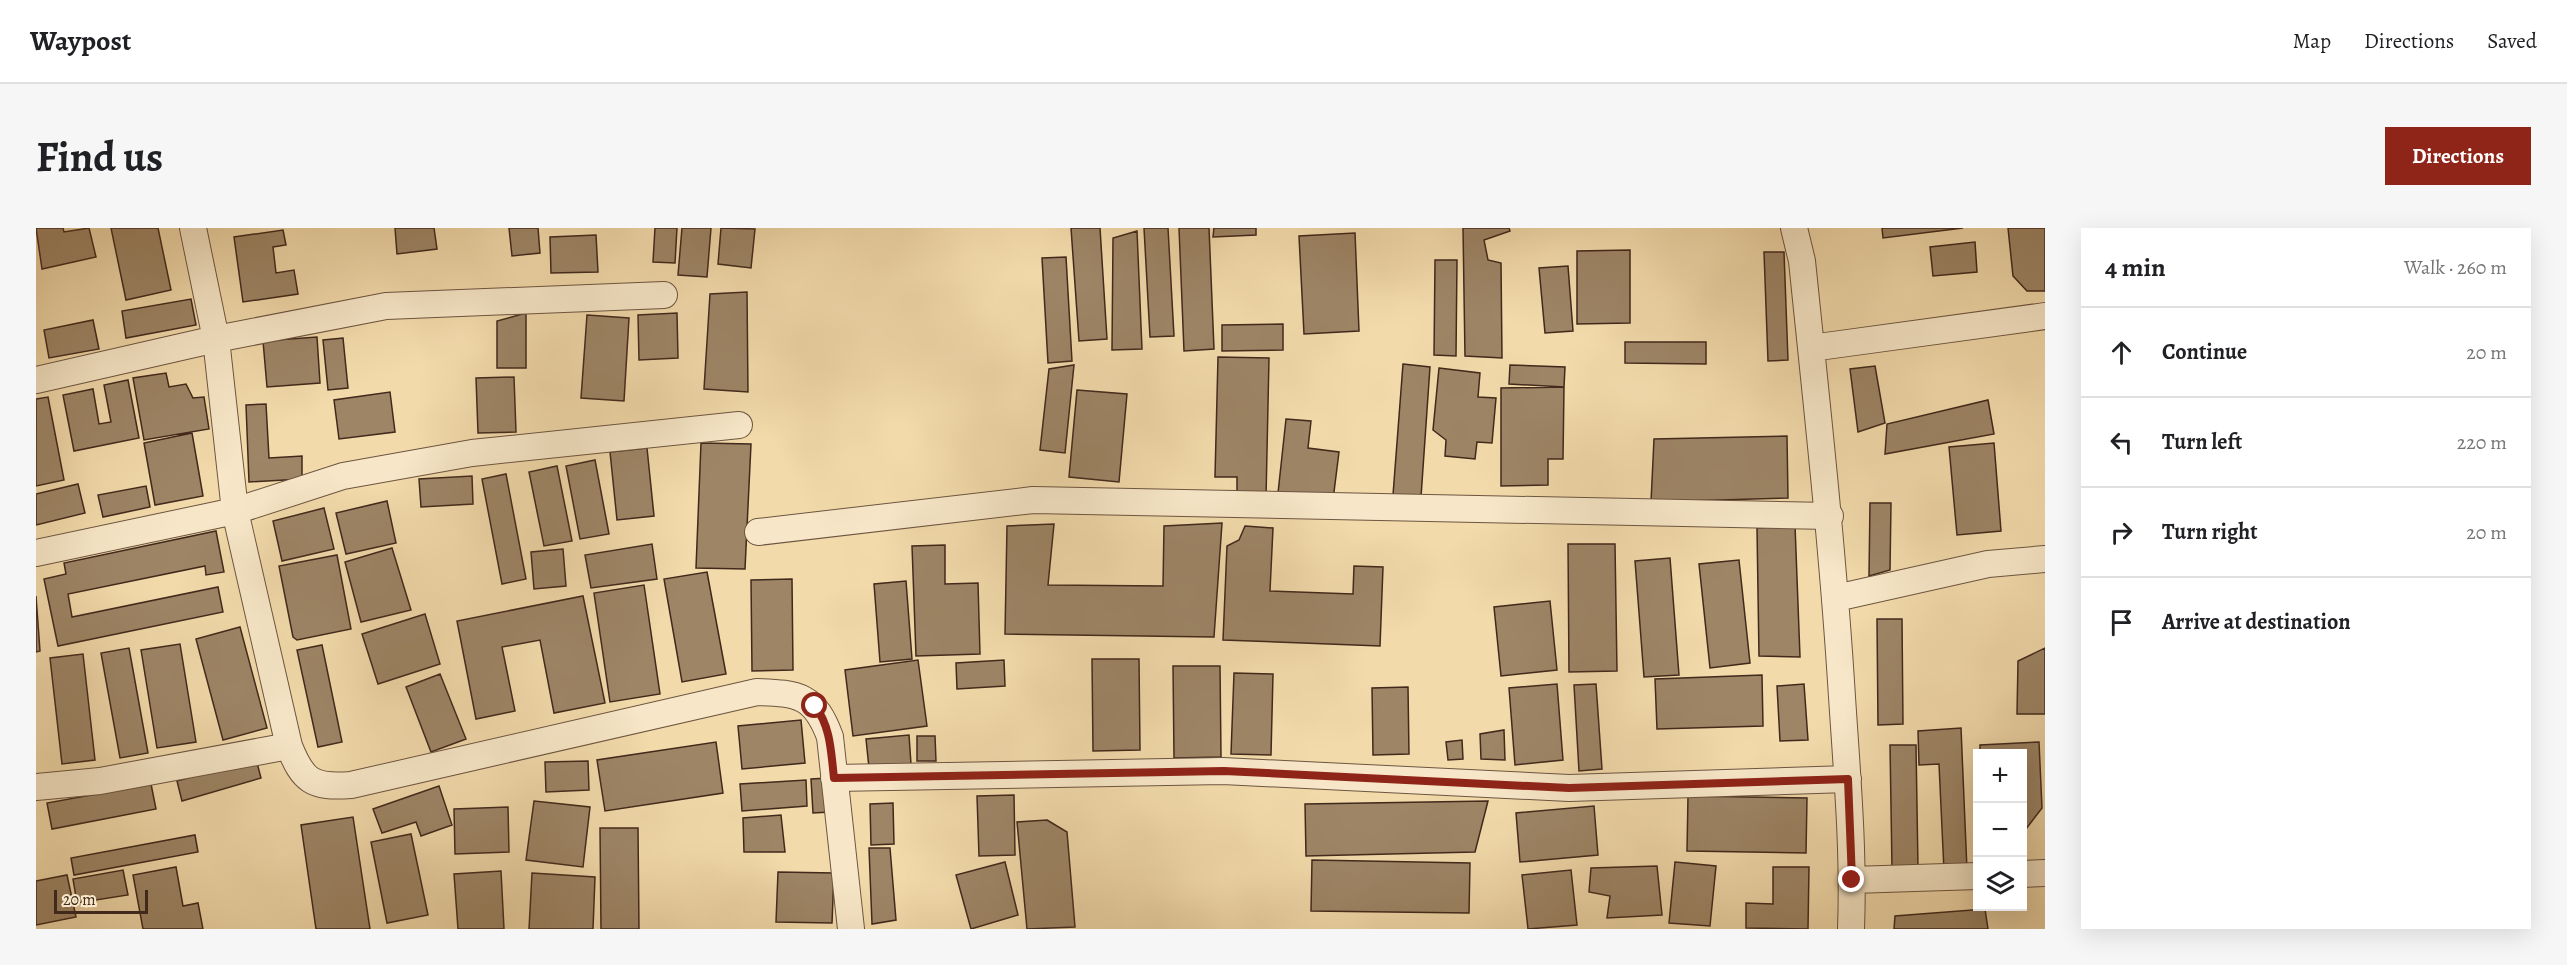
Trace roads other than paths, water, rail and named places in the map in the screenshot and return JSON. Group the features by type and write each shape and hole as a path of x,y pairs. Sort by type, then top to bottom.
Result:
{"street":[{"path":"194,228 216,339 235,511 289,746 297,768 312,782 327,786 351,784 757,692 784,692 806,701 821,715 830,737 851,929"},
{"path":"1794,228 1802,261 1830,516 1848,779 1852,880 1851,929"},
{"path":"36,380 216,339 386,306 664,295"},
{"path":"1811,348 2045,316"},
{"path":"36,554 235,511 343,476 472,453 739,425"},
{"path":"758,532 1033,500 1830,516"},
{"path":"1836,598 1988,564 2045,559"},
{"path":"36,787 100,782 289,746"},
{"path":"834,778 1224,771 1569,788 1848,779"},
{"path":"2027,874 2045,873"},
{"path":"1852,880 1973,876"}]}
